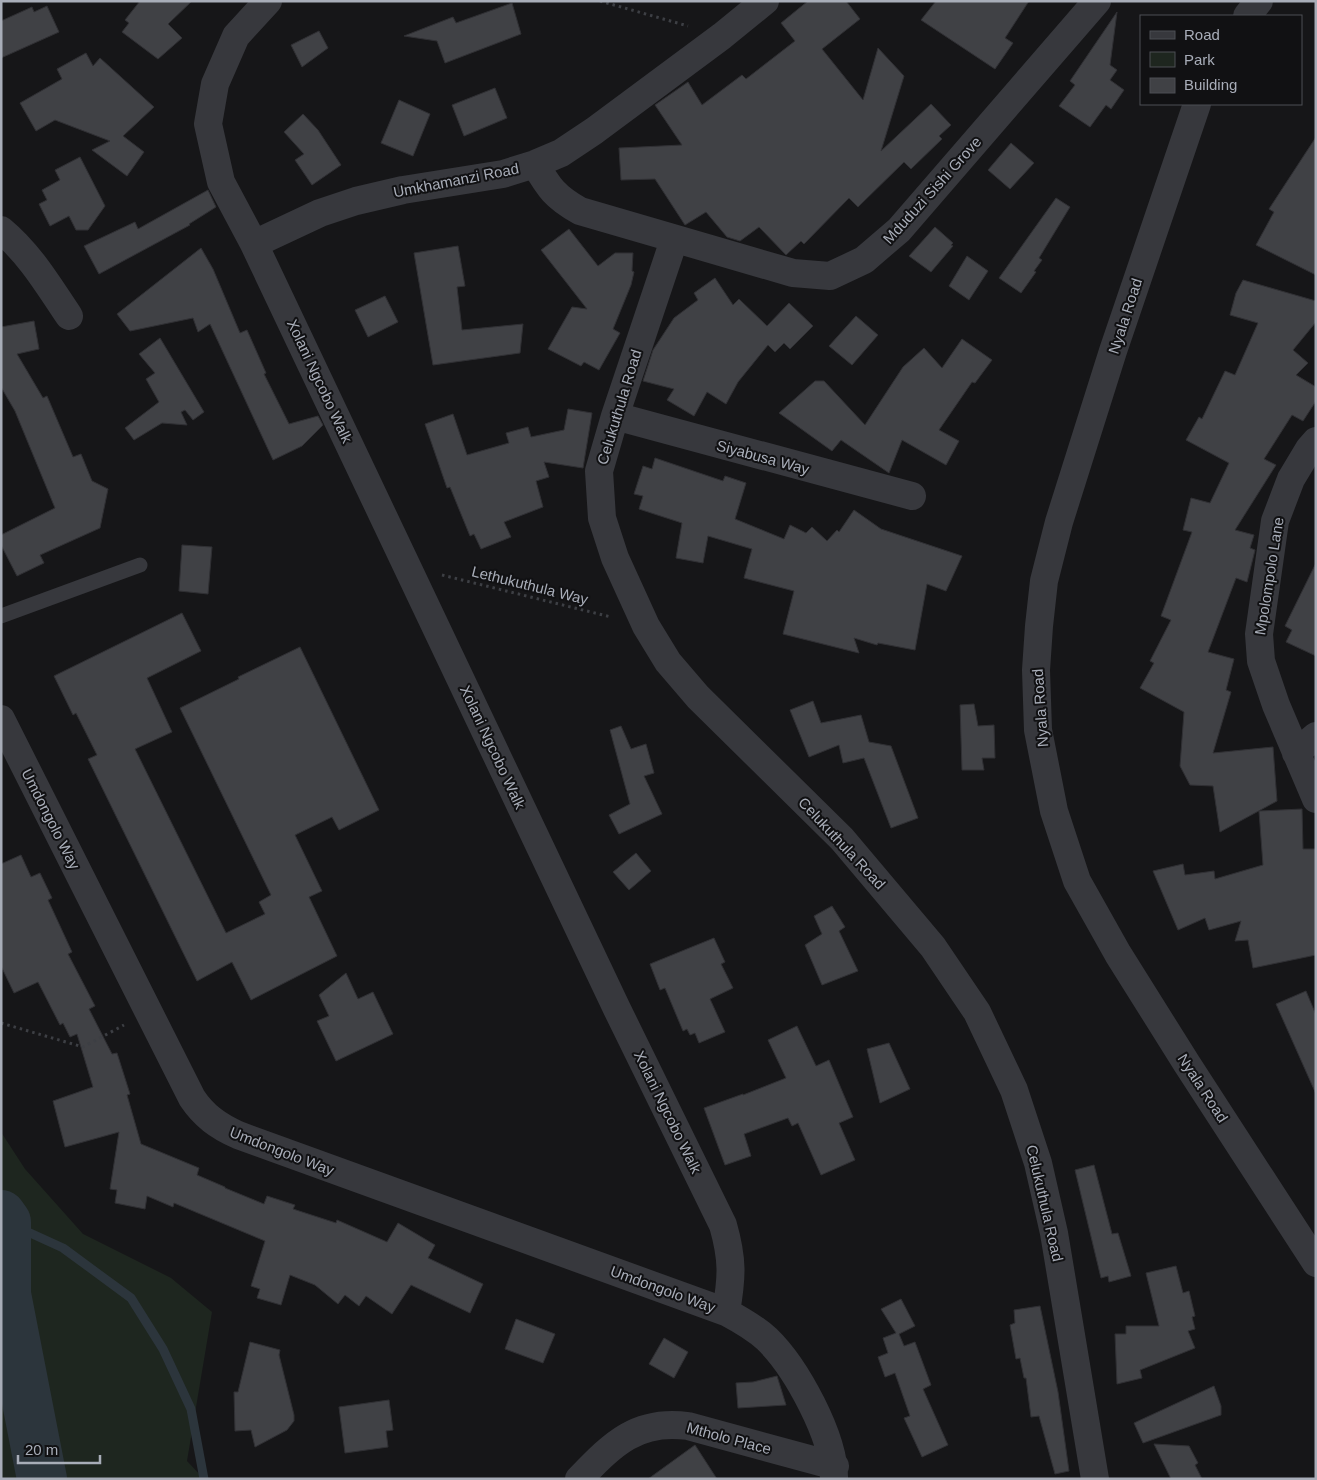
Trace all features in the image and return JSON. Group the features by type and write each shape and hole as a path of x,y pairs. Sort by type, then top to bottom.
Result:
{"street":[{"name":"Xolani Ngcobo Walk","path":"268,1 236,36 214,84 208,124 221,182 254,244 617,1009 723,1226 730,1250 731,1281 726,1312"},
{"name":"Umkhamanzi Road","path":"254,244 320,213 356,201 403,190 503,174 561,153 594,131 722,36 764,1"},
{"name":"Mduduzi Sishi Grove","path":"535,164 549,188 562,202 580,211 674,240 794,273 830,276 864,260 900,230 1097,1"},
{"path":"1248,15 1259,1"},
{"name":"Nyala Road","path":"1197,105 1113,351 1059,522 1044,581 1036,670 1038,730 1054,811 1077,881 1118,954 1316,1264"},
{"path":"1,230 17,243 34,264 69,316"},
{"name":"Celukuthula Road","path":"674,240 615,416 599,471 602,518 615,558 646,626 683,682 842,839 933,947 977,1012 1014,1090 1038,1162 1056,1243 1095,1479"},
{"name":"Siyabusa Way","path":"615,416 912,496"},
{"name":"Mpolompolo Lane","path":"1316,441 1291,479 1275,521 1259,634 1261,661 1276,705 1306,745 1316,799"},
{"name":"Umdongolo Way","path":"1,719 192,1098 207,1116 220,1127 726,1312"},
{"path":"726,1312 744,1321 756,1330 788,1362 815,1410 830,1446 834,1473"},
{"name":"Mtholo Place","path":"579,1479 611,1446 632,1434 652,1426 673,1424 688,1426 834,1473"}],"lane":[{"path":"1,616 140,565"}],"path":[{"path":"600,1 722,36"},
{"name":"Lethukuthula Way","path":"408,566 646,626"},
{"path":"1,1023 82,1047 149,1012"}],"green space":[{"path":"1,1132 25,1169 83,1234 171,1278 212,1312 187,1461 204,1479 1,1479"}],"building":[{"path":"140,1 192,1 168,24 182,38 158,59 122,32 129,23 125,20"},
{"path":"808,1 846,1 860,19 822,49 863,100 878,48 904,76 881,151 931,104 951,125 939,136 942,139 911,169 904,162 858,207 849,198 804,244 801,241 786,255 759,227 740,241 727,237 706,212 685,225 655,179 621,180 619,148 682,145 655,105 688,82 702,105 742,75 746,79 795,41 781,23"},
{"path":"936,1 1029,1 1005,38 1013,43 995,69 921,20"},
{"path":"512,3 521,34 445,63 437,41 404,36 453,17 456,23"},
{"path":"47,6 59,32 1,58 1,21 32,7 34,12"},
{"path":"1117,12 1110,65 1117,70 1110,80 1124,90 1111,109 1106,105 1090,127 1059,106 1075,85 1070,81"},
{"path":"319,31 328,48 302,67 291,45"},
{"path":"86,53 93,66 100,58 154,107 123,136 144,152 127,176 92,150 110,141 55,120 36,131 20,103 62,79 57,69"},
{"path":"495,88 507,118 464,136 452,105"},
{"path":"399,100 430,114 413,156 381,143"},
{"path":"303,114 318,130 341,165 312,185 295,160 304,154 284,132"},
{"path":"1316,137 1316,275 1256,245 1274,212 1269,209"},
{"path":"1011,143 1034,163 1010,189 988,170"},
{"path":"80,157 105,206 88,230 76,230 69,216 50,226 39,204 47,200 42,190 60,180 55,170"},
{"path":"208,190 216,207 190,225 99,274 84,246 135,222 138,229"},
{"path":"1056,198 1070,207 1039,258 1042,260 1034,271 1036,272 1021,293 999,278"},
{"path":"935,227 953,243 951,245 953,246 931,272 909,256"},
{"path":"569,229 598,266 615,253 633,253 632,271 634,272 631,285 613,329 620,333 599,370 584,362 581,366 548,349 572,307 587,309 541,250"},
{"path":"458,246 465,286 457,287 462,330 523,324 520,353 433,365 414,253"},
{"path":"201,248 213,269 240,333 247,330 266,373 264,374 289,424 318,416 323,425 302,446 273,460 210,324 198,332 193,318 130,331 117,314"},
{"path":"967,256 988,271 969,300 949,286"},
{"path":"715,278 733,305 739,299 767,326 789,303 813,326 790,349 784,343 775,352 768,345 738,382 726,404 707,392 694,416 667,400 674,389 643,381 653,350 674,318 698,300 694,293"},
{"path":"1243,280 1316,301 1316,322 1293,350 1308,363 1296,375 1316,387 1316,401 1303,421 1292,415 1264,459 1276,465 1235,530 1254,535 1250,548 1255,550 1247,582 1236,578 1208,652 1234,659 1226,690 1231,692 1213,753 1273,747 1277,801 1220,832 1213,786 1190,785 1180,766 1184,712 1140,688 1154,663 1150,661 1171,620 1161,616 1192,532 1183,530 1191,498 1210,503 1229,463 1186,440 1199,417 1202,419 1225,371 1235,375 1258,323 1230,315 1236,293"},
{"path":"385,296 398,322 368,337 355,310"},
{"path":"856,316 878,335 852,365 829,346"},
{"path":"34,321 39,349 17,354 43,398 47,396 73,457 81,454 92,481 108,489 100,528 40,555 44,563 17,576 1,545 1,535 55,508 15,411 1,387 1,327"},
{"path":"160,338 204,412 193,420 185,410 181,412 187,425 162,423 134,440 125,428 159,402 146,379 155,373 139,354"},
{"path":"962,339 992,360 975,383 972,382 939,430 959,441 946,465 902,440 889,473 841,440 832,451 779,413 815,381 824,381 865,425 903,367 924,348 942,368"},
{"path":"568,409 592,413 583,468 544,462 549,477 536,481 543,507 504,522 511,537 481,549 474,534 470,536 450,487 447,488 425,424 453,414 467,455 509,443 506,433 528,427 531,437 564,430"},
{"path":"655,458 723,481 725,476 746,483 735,519 784,539 790,525 806,533 812,527 827,541 837,530 839,532 854,510 881,529 962,556 946,591 927,584 915,650 878,643 877,645 854,638 859,653 783,634 794,591 744,578 752,549 708,536 703,563 676,558 682,523 639,509 643,496 634,494 643,466 652,469"},
{"path":"182,545 212,547 208,594 179,591"},
{"path":"1316,563 1316,656 1286,642 1292,630 1285,626"},
{"path":"182,613 201,651 147,678 172,732 135,749 226,933 265,914 259,902 271,895 180,708 300,647 379,810 339,830 332,817 295,835 322,891 309,897 337,956 251,1000 232,962 197,981 88,759 97,755 76,713 73,715 54,676"},
{"path":"813,701 821,723 861,715 869,742 891,746 918,818 891,828 864,758 843,763 839,745 809,757 790,710"},
{"path":"974,704 978,726 994,725 995,758 982,758 984,770 962,770 960,705"},
{"path":"621,726 631,749 646,744 654,773 644,776 662,814 619,834 609,815 630,804 610,730"},
{"path":"1302,809 1303,849 1316,849 1316,955 1253,968 1248,940 1235,941 1241,921 1209,930 1205,918 1178,930 1153,871 1183,864 1185,875 1214,871 1215,879 1263,865 1259,811"},
{"path":"636,853 651,871 629,890 613,872"},
{"path":"21,855 31,877 40,873 52,898 48,900 72,952 68,954 95,1006 89,1009 112,1054 117,1053 130,1094 127,1095 141,1144 199,1168 197,1175 264,1204 267,1196 295,1205 293,1209 336,1223 337,1220 387,1242 398,1223 435,1245 428,1258 483,1284 470,1313 411,1285 392,1314 366,1296 359,1306 345,1295 338,1304 315,1285 290,1275 281,1305 257,1298 260,1289 251,1286 265,1241 174,1203 173,1207 147,1196 145,1209 115,1203 117,1190 110,1189 119,1132 65,1147 53,1101 93,1087 77,1034 70,1037 63,1023 60,1025 38,982 14,993 1,966 1,864"},
{"path":"832,906 845,927 839,931 858,971 822,985 805,945 822,934 814,916"},
{"path":"714,938 725,962 721,964 733,988 710,999 725,1032 699,1043 695,1033 690,1035 687,1029 683,1031 665,988 660,990 650,964"},
{"path":"346,973 358,999 373,992 393,1034 336,1061 317,1021 329,1016 319,995"},
{"path":"1306,991 1316,1015 1316,1094 1276,1004"},
{"path":"797,1026 816,1066 829,1060 853,1117 839,1123 855,1160 821,1175 798,1123 792,1126 788,1118 744,1134 751,1156 725,1165 704,1108 786,1078 768,1040"},
{"path":"889,1043 910,1089 880,1103 867,1049"},
{"path":"1094,1165 1112,1234 1118,1233 1131,1276 1109,1282 1108,1276 1101,1278 1075,1170"},
{"path":"1176,1266 1183,1293 1189,1291 1195,1316 1192,1317 1195,1329 1188,1331 1195,1348 1140,1370 1142,1378 1117,1384 1115,1334 1126,1334 1126,1326 1159,1326 1146,1273"},
{"path":"901,1299 915,1326 899,1334 904,1346 915,1342 931,1385 923,1389 948,1445 922,1457 904,1418 910,1416 895,1373 885,1377 878,1357 888,1353 883,1338 896,1333 881,1309"},
{"path":"1040,1306 1058,1392 1069,1471 1055,1474 1039,1416 1031,1417 1026,1378 1024,1378 1020,1358 1016,1359 1010,1325 1015,1323 1014,1310"},
{"path":"516,1319 555,1334 543,1363 505,1349"},
{"path":"664,1338 688,1352 674,1378 649,1364"},
{"path":"250,1342 280,1350 279,1355 294,1415 294,1421 287,1430 255,1447 251,1430 235,1431 234,1392 238,1392"},
{"path":"777,1376 786,1405 738,1408 736,1383 753,1382"},
{"path":"1214,1386 1221,1406 1221,1415 1143,1443 1134,1423"},
{"path":"389,1400 393,1430 386,1431 388,1447 345,1453 339,1407"},
{"path":"1154,1444 1189,1446 1198,1463 1195,1465 1202,1479 1171,1479"},
{"path":"695,1445 717,1479 648,1479"}],"waterway":[{"path":"1,1215 6,1222 6,1294 42,1479"},
{"path":"6,1222 63,1248 131,1298 163,1349 191,1409 204,1479"}]}
